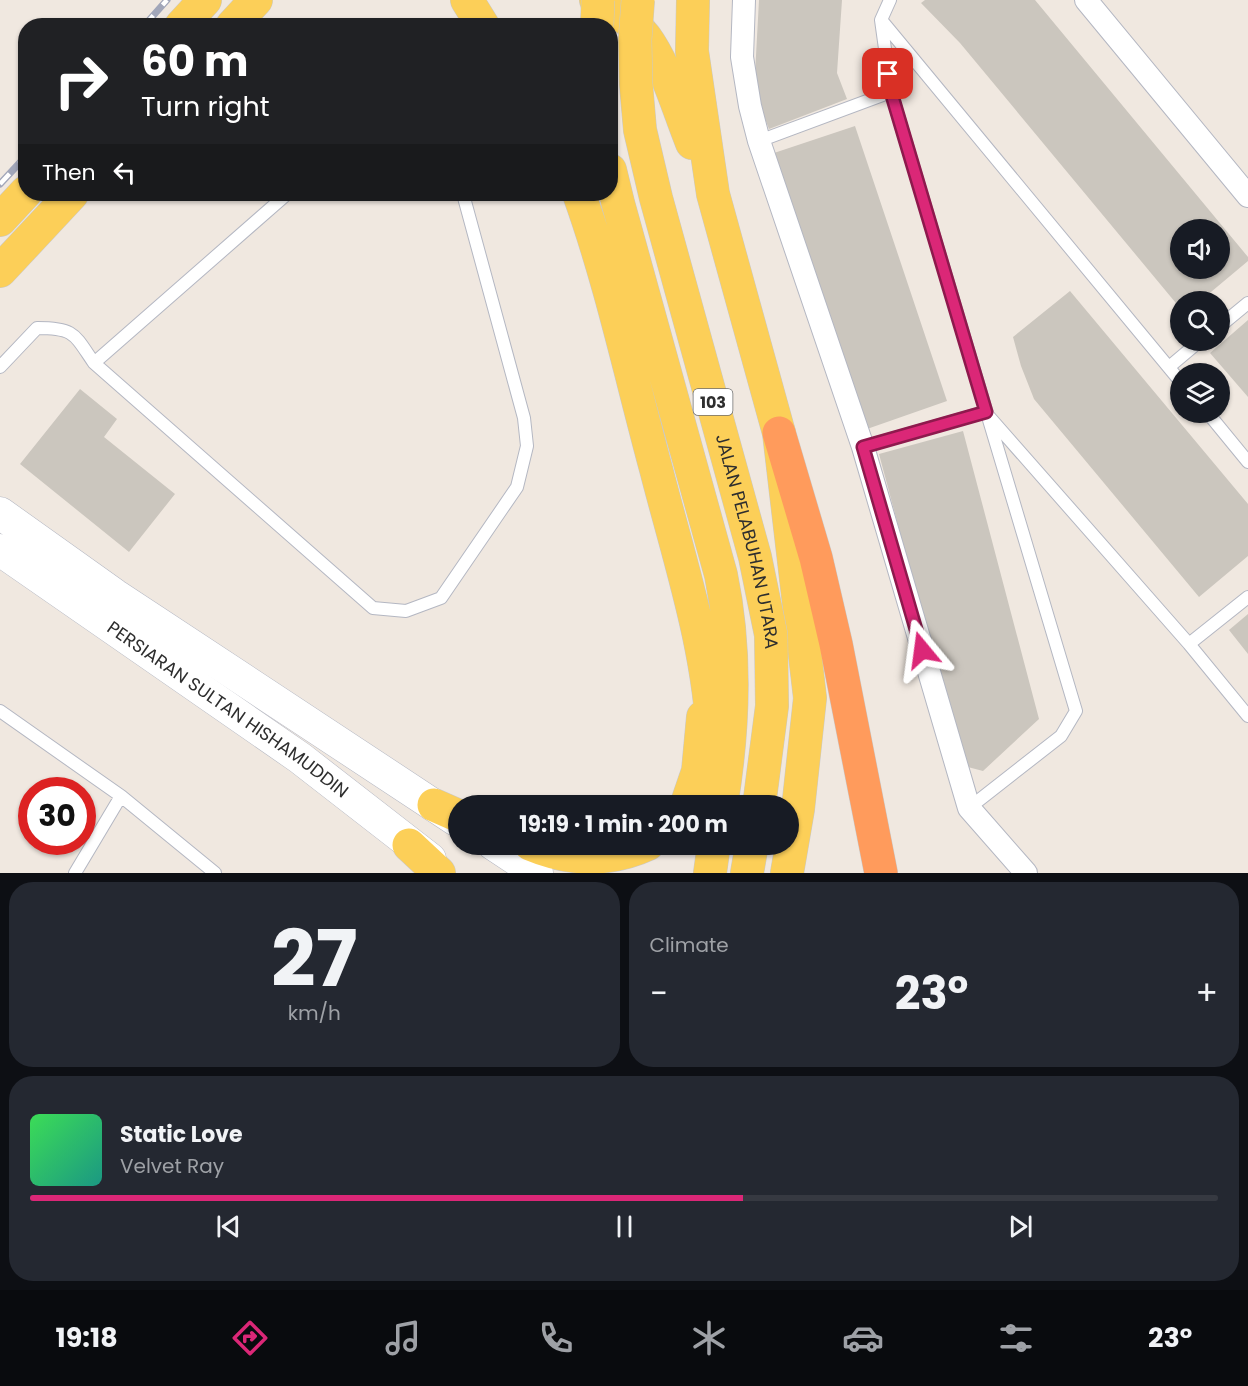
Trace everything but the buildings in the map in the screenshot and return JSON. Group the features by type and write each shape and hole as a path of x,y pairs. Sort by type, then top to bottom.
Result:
{"highway":[{"path":"779,433 816,558 836,644 881,873"}],"main road":[{"path":"189,18 205,0"},
{"path":"239,18 256,0"},
{"path":"467,0 478,18"},
{"path":"597,0 597,18"},
{"path":"597,0 624,17 650,43 659,61 713,194 779,433 810,698 798,809 787,873"},
{"name":"JALAN PELABUHAN UTARA","path":"638,0 634,40 640,130 656,198 755,556 771,635 772,706 760,795"},
{"path":"693,0 692,51 713,194"},
{"path":"0,220 18,201"},
{"path":"0,271 65,201"},
{"path":"581,201 603,271 703,655 712,727 714,795"},
{"name":"103","path":"618,201 721,575 731,638 732,715 723,795"},
{"path":"691,795 698,771 702,737 703,655"},
{"path":"409,844 439,873"},
{"path":"567,855 582,858 618,855"},
{"path":"747,873 750,855"}],"street":[{"path":"744,0 742,57 750,106 759,141 863,447 969,808 1026,873"},
{"path":"1086,0 1248,196"},
{"name":"PERSIARAN SULTAN HISHAMUDDIN","path":"0,513 107,607 409,844 450,873"},
{"name":"PERSIARAN SULTAN HISHAMUDDIN","path":"0,550 107,607 448,812"},
{"path":"510,855 537,873"}],"lane":[{"path":"890,0 881,20 891,92 1076,711 1061,736 969,808"},
{"path":"881,20 1169,367 1188,351"},
{"path":"759,141 891,92"},
{"path":"94,363 279,201"},
{"path":"0,367 37,328 57,328 74,335 94,363 373,608 406,611 441,598 517,487 527,446 524,418 465,201"},
{"path":"1230,318 1248,303"},
{"path":"863,447 986,412"},
{"path":"986,412 1189,644 1248,716"},
{"path":"1216,423 1248,462"},
{"path":"1189,644 1248,597"},
{"path":"0,711 122,796 215,873"},
{"path":"75,873 122,796"}],"railway":[{"path":"151,18 167,0"},
{"path":"0,184 18,165"}],"route":[{"path":"888,74 891,92 986,412 863,447 922,650"}]}
